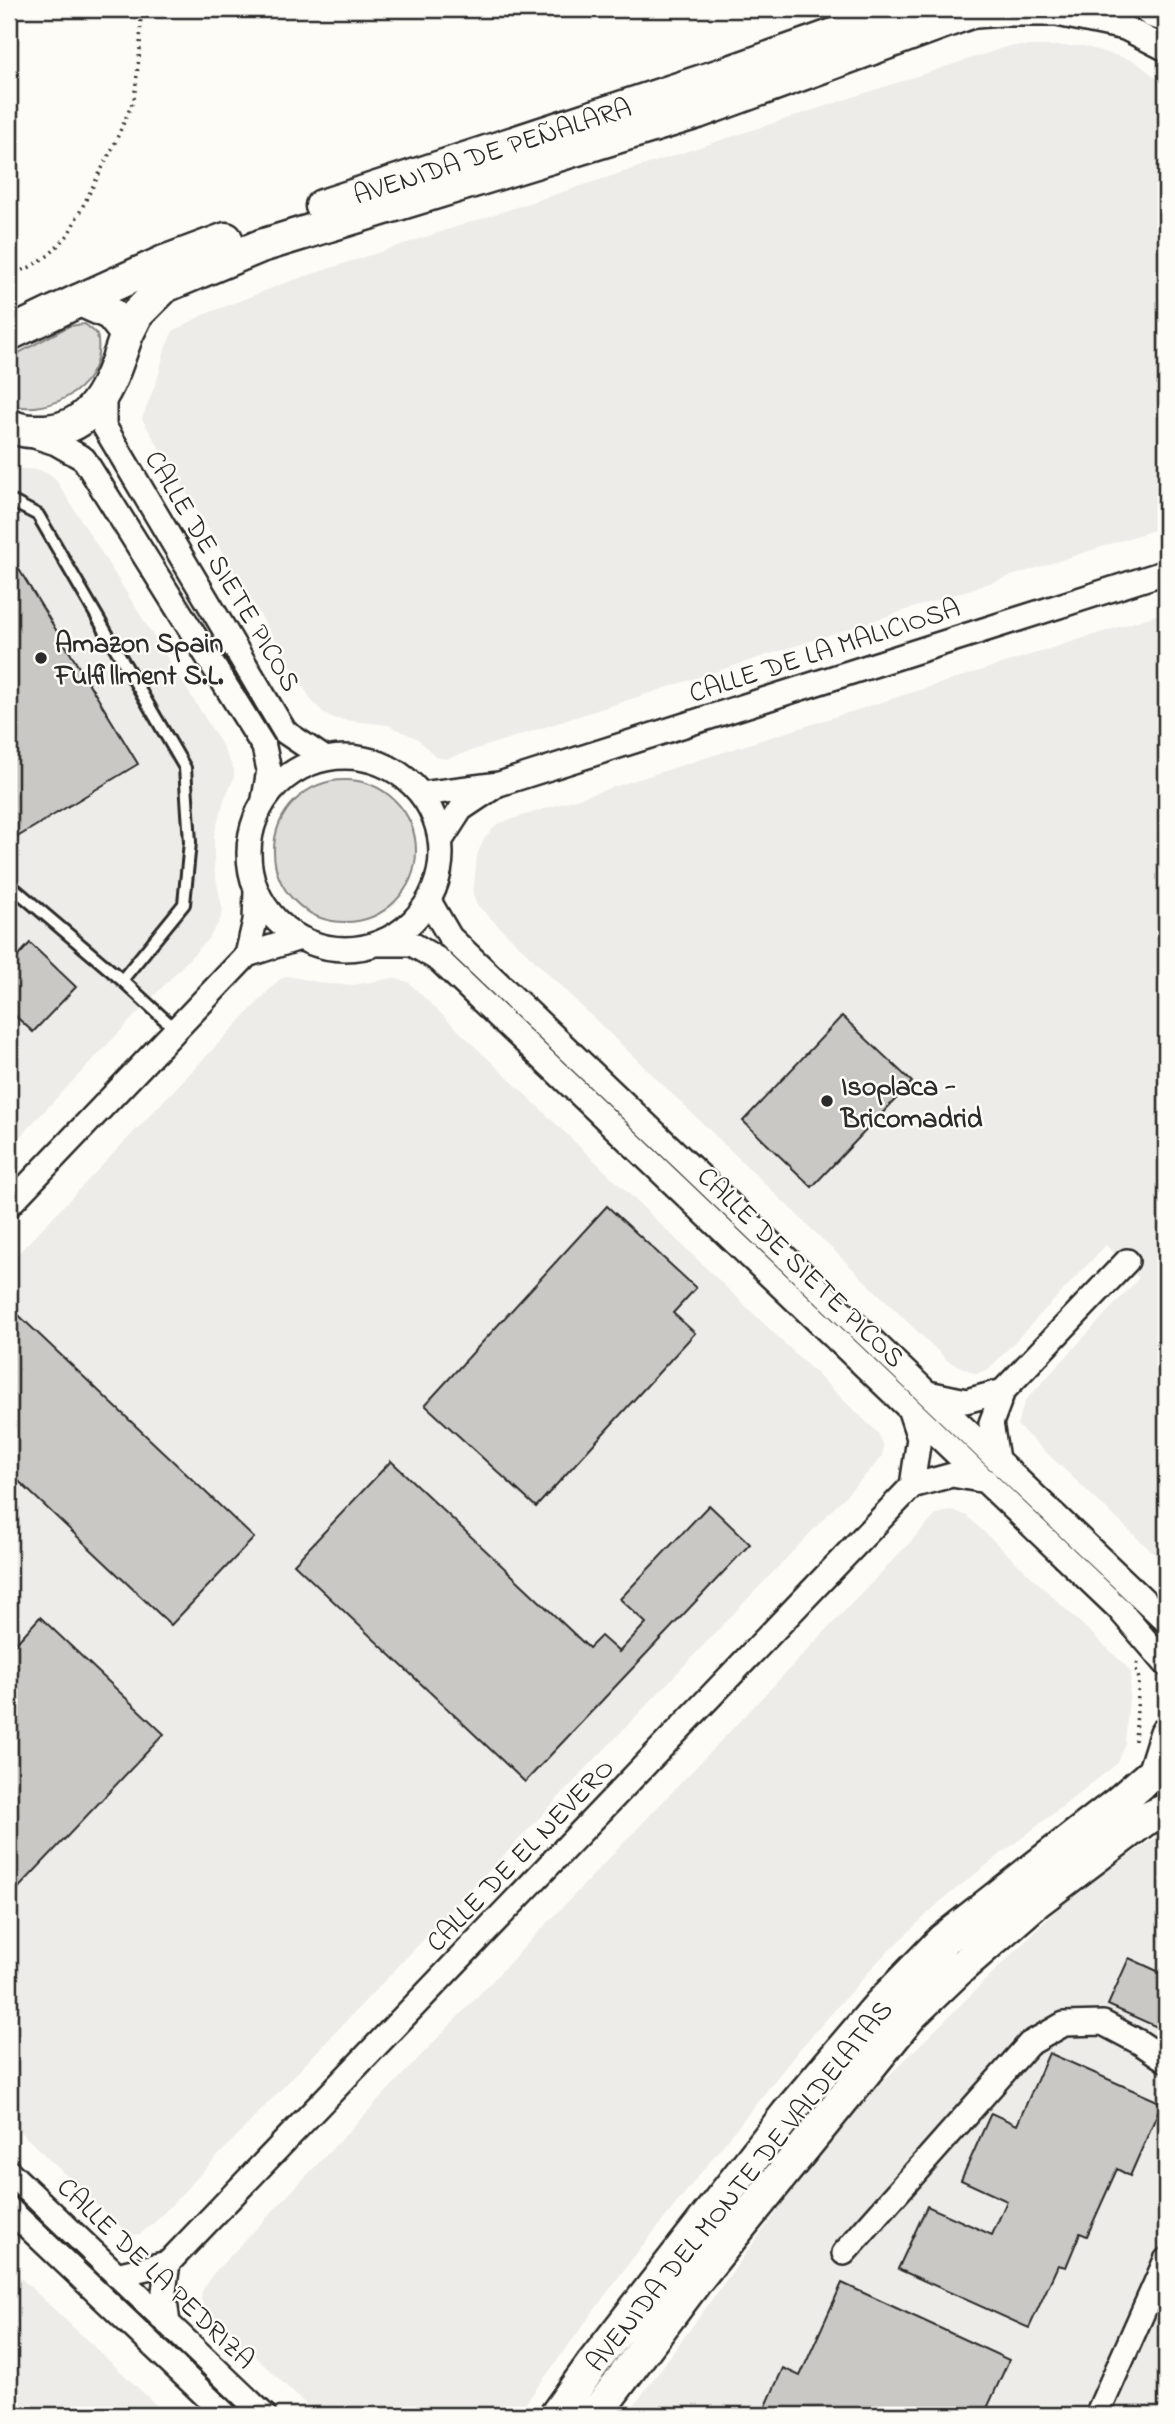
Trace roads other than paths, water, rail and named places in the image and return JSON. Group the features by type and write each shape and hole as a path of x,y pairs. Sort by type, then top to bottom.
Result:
{"highway":[{"path":"1155,9 1166,12"}],"street":[{"name":"AVENIDA DE PEÑALARA","path":"9,334 164,262 246,231 730,72 907,9"},
{"name":"AVENIDA DE PEÑALARA","path":"104,395 137,314 165,286 261,246 698,112 967,13"},
{"path":"967,13 1057,14 1125,28 1166,49"},
{"path":"80,300 111,314 127,334"},
{"path":"15,428 55,430 82,420 104,395"},
{"name":"CALLE DE SIETE PICOS","path":"104,395 104,426 285,732 324,758"},
{"name":"CALLE DE SIETE PICOS","path":"15,428 56,443 84,459 264,747 269,769 264,800"},
{"name":"CALLE DE LA MALICIOSA","path":"422,794 499,784 1166,572"},
{"path":"351,756 378,762 402,775 422,794 435,816 441,840 442,861 438,882 429,901 416,919 399,934 379,944 352,949 325,947 300,938 274,918 256,890 249,868 248,844 253,821 264,800 280,781 300,767 324,758 351,756"},
{"name":"CALLE DE LA MALICIOSA","path":"441,840 461,809 499,784"},
{"path":"247,955 255,921 256,890"},
{"name":"CALLE DE SIETE PICOS","path":"429,901 450,937 1166,1621"},
{"path":"9,1205 247,955 300,938"},
{"name":"CALLE DE SIETE PICOS","path":"379,944 412,944 439,960 1118,1608 1166,1664"},
{"path":"998,1459 991,1423 1003,1391 1127,1261"},
{"path":"927,1393 966,1401 1003,1391"},
{"path":"909,1409 919,1438 912,1486 952,1475 986,1481"},
{"name":"CALLE DE EL NEVERO","path":"168,2263 912,1486"},
{"name":"AVENIDA DEL MONTE DE VALDELATAS","path":"556,2415 594,2362 788,2113 879,2006 944,1939 1154,1772 1166,1734"},
{"name":"AVENIDA DEL MONTE DE VALDELATAS","path":"594,2415 698,2278 911,2015 1037,1901 1144,1819 1166,1810"},
{"path":"844,2253 1029,2044 1065,2024 1102,2023 1166,2060"},
{"name":"CALLE DE LA PEDRIZA","path":"9,2172 264,2415"},
{"name":"CALLE DE LA PEDRIZA","path":"9,2209 226,2415"},
{"path":"1097,2415 1166,2260"},
{"path":"116,2275 168,2263 164,2291 168,2324"}],"lane":[{"path":"9,500 38,515 186,768 190,842 184,904 122,980"},
{"path":"9,884 122,980 176,1030"}],"place":[{"name":"Amazon Spain Fulfillment S.L.","path":"41,658"},
{"name":"Isoplaca - Bricomadrid","path":"827,1101"}]}
